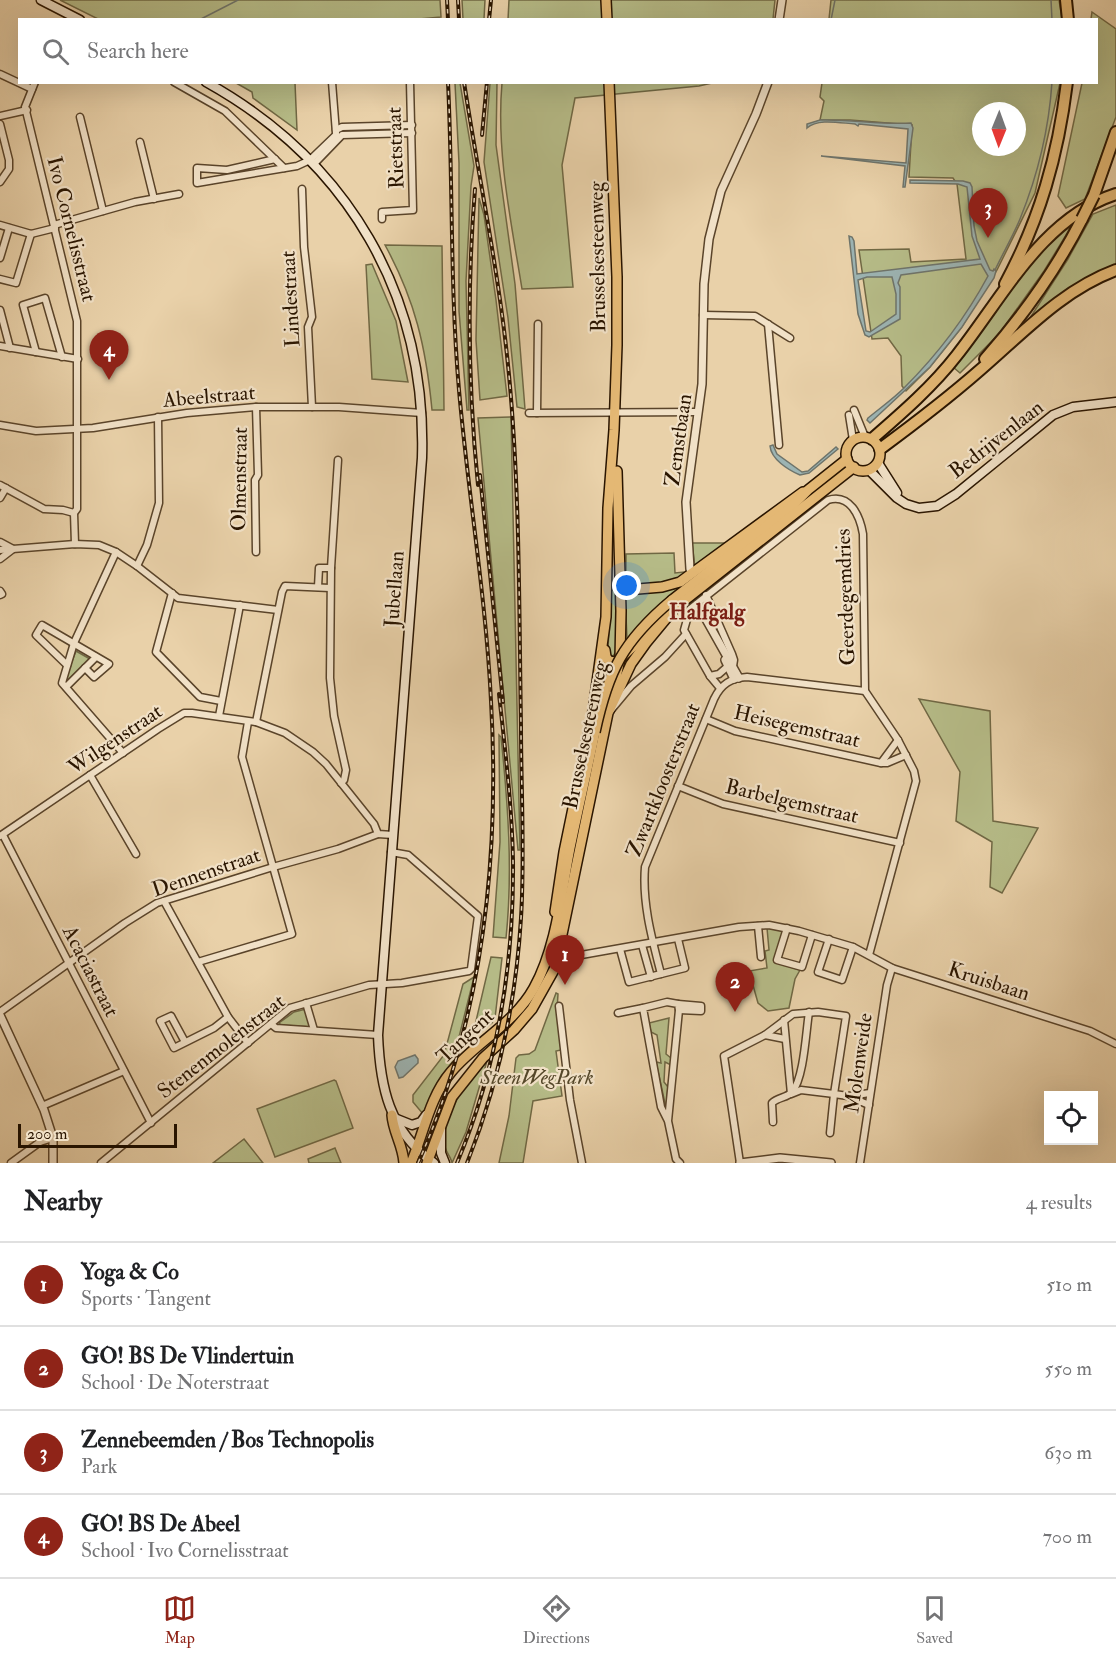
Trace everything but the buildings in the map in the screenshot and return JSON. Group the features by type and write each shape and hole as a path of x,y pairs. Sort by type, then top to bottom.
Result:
{"highway":[{"path":"1066,0 1068,18"},
{"path":"980,325 1006,282 1036,218 1058,144 1067,84"},
{"path":"967,380 1020,318 1042,288 1094,195 1116,132"},
{"path":"868,438 909,408 956,357 1047,237 1076,212 1091,203 1116,194"},
{"path":"880,449 967,380 1062,298 1116,270"}],"main road":[{"path":"40,0 76,18"},
{"path":"606,0 607,18"},
{"name":"Jubellaan","path":"209,84 254,112 286,137 312,162 351,209 371,239 390,279 414,354 422,412 421,467 378,1035 380,1072 391,1114 417,1149 430,1162"},
{"name":"Brusselsesteenweg","path":"541,975 551,938 564,852 586,747 606,617 613,497 617,277 609,84"},
{"name":"Bedrijvenlaan","path":"901,501 919,508 937,506 956,494 1053,415 1073,407 1116,402"},
{"path":"878,463 869,470 854,468 847,459 847,449 853,440 868,438 880,449 878,463 901,501"},
{"path":"606,617 606,657 613,662 620,659 673,604 847,459"},
{"path":"551,938 603,695 616,664 641,628 854,468"},
{"path":"869,470 901,501"},
{"path":"619,583 626,590 662,587 680,582 790,500 808,490"},
{"name":"Brusselsesteenweg","path":"551,976 558,958 612,710 620,659 619,583 613,497"},
{"path":"612,710 631,664 673,604"},
{"path":"599,674 609,669 614,672 616,679"},
{"name":"Tangent","path":"411,1163 439,1089 451,1072 518,1011 541,975"},
{"name":"Tangent","path":"430,1162 450,1100 467,1076 523,1020 540,997 551,976"},
{"path":"391,1114 402,1122 416,1124 423,1120 430,1108"},
{"path":"391,1114 394,1129 402,1147 404,1163"},
{"path":"441,1128 441,1153 445,1163"}],"street":[{"path":"779,18 782,0"},
{"path":"0,74 18,81"},
{"path":"178,84 225,111 284,168"},
{"path":"332,84 337,135"},
{"name":"Rietstraat","path":"382,219 382,212 413,210 410,84"},
{"name":"Zemstbaan","path":"690,569 686,502 703,373 703,315 708,248 718,200 767,84"},
{"name":"Ivo Cornelisstraat","path":"33,86 26,107 77,321 78,428 75,543"},
{"path":"0,116 27,110"},
{"path":"80,117 103,211"},
{"path":"0,124 9,160 9,169 0,180"},
{"path":"275,159 226,170 197,168 197,183 312,162 342,127 412,125"},
{"path":"337,135 412,134"},
{"path":"140,142 154,199"},
{"name":"Lindestraat","path":"302,189 304,247 312,317 308,327 312,407"},
{"path":"0,225 32,234 103,211 179,194"},
{"path":"0,258 9,228"},
{"path":"0,279 16,283 32,234"},
{"path":"36,352 23,305 45,298 62,357"},
{"path":"0,310 10,348"},
{"path":"703,315 755,315 790,338"},
{"path":"538,324 533,413 698,412"},
{"path":"768,324 779,445"},
{"path":"0,346 78,359"},
{"name":"Abeelstraat","path":"0,425 36,431 93,428 158,417 256,407 339,407 422,412"},
{"name":"Olmenstraat","path":"256,407 258,475 255,480 256,552"},
{"path":"853,440 852,413 868,438"},
{"path":"137,566 147,545 159,503 158,417"},
{"path":"338,460 330,588 330,678 334,716 346,770 341,783"},
{"path":"0,498 3,486 44,509 74,513"},
{"name":"Geerdegemdries","path":"686,634 684,626 692,606 828,500 836,497 842,498 853,507 860,520 863,534 865,691 898,740 916,781 869,955"},
{"path":"0,542 13,549"},
{"path":"0,550 75,543 99,545 116,552 137,566 178,598 278,610"},
{"path":"0,559 13,549"},
{"path":"116,552 74,643 62,683 123,753"},
{"path":"318,587 319,568 331,568"},
{"path":"256,722 278,610 285,586 330,588"},
{"path":"172,593 156,652 200,697 221,701"},
{"path":"706,595 734,660 719,674 711,675"},
{"path":"219,716 240,605"},
{"path":"698,605 736,678"},
{"path":"67,665 36,635 42,625 109,664 94,677 86,668"},
{"path":"612,710 631,686 665,657 686,634 720,688"},
{"path":"66,687 96,657"},
{"name":"Geerdegemdries","path":"736,678 865,691"},
{"name":"Zwartkloosterstraat","path":"653,944 643,887 645,867 720,688 736,678"},
{"name":"Wilgenstraat","path":"1,836 184,713 203,713 256,722 285,733 326,764 374,824 378,834"},
{"name":"Heisegemstraat","path":"706,719 735,730 881,763 887,763 906,755"},
{"path":"198,962 292,934 242,756 248,722"},
{"name":"Heisegemstraat","path":"881,763 898,740"},
{"path":"90,775 136,854"},
{"name":"Barbelgemstraat","path":"678,786 723,804 900,843"},
{"path":"378,834 393,835"},
{"name":"Dennenstraat","path":"0,1014 125,922 164,901 338,849 378,834"},
{"name":"Acaciastraat","path":"1,836 151,1123"},
{"name":"Stenenmolenstraat","path":"101,1163 290,1008 369,985 402,983 471,969 478,916 408,855 391,852"},
{"path":"164,901 228,1017 248,1043"},
{"path":"758,926 761,957"},
{"name":"Kruisbaan","path":"570,957 739,927 787,928 853,947 892,968 1090,1031 1116,1044"},
{"path":"787,928 777,960 802,968 812,934"},
{"path":"620,949 629,982 685,969 678,939"},
{"path":"829,939 818,972 842,980 853,947"},
{"path":"653,944 661,974"},
{"path":"642,945 651,977"},
{"name":"Molenweide","path":"860,1163 885,995 892,968"},
{"path":"618,1013 667,1002 678,1007 668,1121"},
{"name":"Stenenmolenstraat","path":"306,1003 314,1030"},
{"path":"559,1006 570,1100 582,1163"},
{"path":"643,1008 661,1107 668,1121 677,1162"},
{"path":"791,1094 799,1083 809,1012"},
{"path":"830,1133 846,1016 809,1012 793,1014 765,1035 724,1056 740,1163 780,1158 831,1163"},
{"path":"0,1014 42,1106 53,1138 53,1163"},
{"path":"185,1042 171,1016 160,1021 174,1048 214,1028 228,1017"},
{"path":"784,1020 791,1094"},
{"path":"271,1024 276,1028 378,1035"},
{"path":"765,1035 785,1039"},
{"path":"42,1106 124,1071"},
{"path":"773,1122 772,1103 775,1099 801,1090 848,1096 869,1105"},
{"path":"848,1096 870,1093"},
{"path":"10,1163 40,1142 53,1138"}],"green space":[{"path":"60,0 440,0 441,17 430,18 96,18"},
{"path":"462,0 485,0 484,18 463,18"},
{"path":"509,0 775,0 773,18 508,18"},
{"path":"831,0 1059,0 1062,18 829,18"},
{"path":"1092,12 1116,29 1116,117 1085,199 1066,208 1058,196 1082,84 1098,84 1098,18 1091,18"},
{"path":"238,84 295,84 297,130 253,98 252,92"},
{"path":"455,84 460,84 474,166 466,281 469,410 467,410 459,311 459,163"},
{"path":"490,84 497,84 496,145 515,284 525,409 517,407 508,318 484,162"},
{"path":"502,84 708,84 575,98 562,165 573,287 522,289 503,161"},
{"path":"822,84 1060,84 1035,193 997,270 961,328 930,367 906,391 902,386 901,356 888,338 872,339 859,250 909,249 911,262 966,259 957,184 953,178 909,177 912,125 820,120 824,101 820,97"},
{"path":"479,198 484,215 507,396 480,400 476,340"},
{"path":"1116,205 1116,266 1028,321 1068,259 1093,214"},
{"path":"1074,222 1044,271 999,334 960,373 953,367 1008,289 1040,252"},
{"path":"385,245 442,246 444,410 432,410 418,324 404,285"},
{"path":"372,264 396,321 408,382 372,379 366,265"},
{"path":"511,417 520,850 518,850 478,418"},
{"path":"692,543 726,543 695,568"},
{"path":"674,553 675,573 684,572 685,576 669,583 626,586 626,554"},
{"path":"688,583 646,618 627,639 625,593 665,590"},
{"path":"611,589 617,596 616,652 613,656 610,655 608,649"},
{"path":"76,651 90,659 65,683 64,682"},
{"path":"919,699 990,711 993,821 1038,828 1002,893 990,887 992,842 956,821 960,772"},
{"path":"499,735 504,762 509,838 506,938 493,937 500,842"},
{"path":"767,928 784,931 774,962 800,970 795,979 789,1008 768,1011 758,1003 749,971 767,968 765,951 769,950"},
{"path":"491,957 502,958 495,1018 492,1023 472,1038"},
{"path":"474,977 453,1061 437,1085 423,1114 413,1102 413,1095 444,1055 463,984"},
{"name":"SteenWegPark","path":"556,993 558,994 557,1010 561,1050 556,1051 562,1096 533,1101 523,1163 499,1163 509,1116 516,1058 535,1050"},
{"path":"306,1009 311,1027 279,1023 294,1012"},
{"path":"669,1018 666,1054 671,1058 671,1065 665,1062 664,1082 668,1087 666,1108 656,1062 661,1063 657,1035 651,1032 649,1023"},
{"path":"487,1061 466,1132 452,1163 445,1147 444,1137 450,1113 464,1088"},
{"path":"334,1080 353,1128 275,1157 257,1109"},
{"path":"244,1139 263,1163 213,1163"},
{"path":"335,1148 341,1163 309,1163 308,1159"}],"water":[{"path":"820,120 911,123 913,128 905,187 903,187 905,166 821,156 906,163 908,129 830,122 817,123 807,128 807,124"},
{"path":"910,180 970,183 977,241 990,270 996,271 994,278 962,327 930,367 870,423 868,418 904,388 939,349 960,321 988,276 981,264 901,275 898,283 900,319 869,337 865,335 858,314 849,236 854,241 857,274 980,259 972,236 967,187 958,184 910,183","holes":["867,277 892,277 896,294 896,314 870,332 866,331 858,280"]},
{"path":"773,445 777,454 802,472 808,471 836,447 838,449 809,473 800,475 777,460 771,451 770,446"},
{"path":"415,1055 418,1063 399,1078 395,1067 398,1061"}],"waterway":[{"path":"203,18 238,0"},
{"path":"831,18 835,0"},
{"path":"1051,0 1052,18"},
{"path":"995,270 1017,225 1032,186 1045,134 1052,84"}],"railway":[{"path":"447,0 448,18"},
{"path":"458,0 459,18"},
{"path":"489,18 491,0"},
{"path":"418,1163 440,1108 458,1052 472,995 482,937 493,819 489,662 456,352 448,84"},
{"path":"464,84 500,302 513,419 518,550 523,846 519,949 510,1012 488,1104 467,1163"},
{"path":"482,135 487,84"},
{"path":"475,189 470,337 472,411 478,485"},
{"path":"480,475 503,702"},
{"path":"457,1163 471,1127 493,1053 510,938 513,861 508,777 499,694"}],"place":[{"name":"Zennebeemden / Bos Technopolis","path":"988,238"},
{"name":"GO! BS De Abeel","path":"109,380"},
{"name":"Yoga & Co","path":"565,985"},
{"name":"GO! BS De Vlindertuin","path":"735,1012"}],"district":[{"name":"Halfgalg","path":"707,611"}]}
